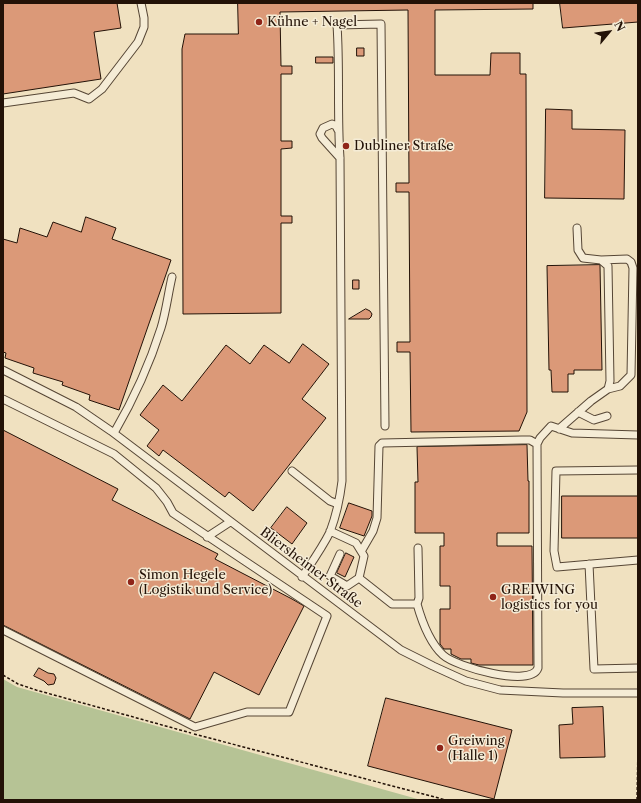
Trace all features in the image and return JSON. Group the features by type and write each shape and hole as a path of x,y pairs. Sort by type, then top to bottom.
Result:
{"street":[{"path":"3,103 74,93 89,99 102,89 138,42 144,27 141,3"},
{"path":"302,576 321,549 330,531 338,504 342,481 340,158 338,130 339,60 337,25 381,24 385,426"},
{"path":"338,130 336,126 332,124 323,128 320,134 340,158"},
{"path":"559,429 608,389 620,386 631,375 633,268 627,259 601,260 583,258 578,250 577,228"},
{"path":"601,260 608,266 610,381 608,389"},
{"path":"114,433 142,375 161,328 172,277"},
{"name":"Bliersheimer Straße","path":"3,370 76,407 114,433 401,650 466,681 500,690 527,692 638,693"},
{"path":"3,399 114,454 156,488 168,502 173,513 327,616 290,712 246,712 195,726 3,630"},
{"path":"578,412 594,420 607,416"},
{"path":"418,548 419,598 417,604 422,620 434,646 452,662 481,671 527,676 534,673 538,668 537,444 540,438 551,426 572,433 638,435"},
{"path":"362,550 373,531 376,518 379,446 382,442 530,440 537,444"},
{"path":"638,470 556,471 554,552 557,567 638,560"},
{"path":"292,472 330,501 338,504"},
{"path":"207,536 230,522"},
{"path":"330,531 356,543 362,550 364,556 359,578 346,586 330,576 340,554"},
{"path":"589,564 594,669 638,668"},
{"path":"359,578 392,604 417,604"}],"path":[{"path":"3,675 24,686 95,707 446,800"},
{"path":"637,800 638,747"}],"green space":[{"path":"3,679 17,687 421,800 3,800"}],"building":[{"path":"3,3 117,3 121,28 94,32 101,79 3,94"},
{"path":"238,3 533,3 533,9 435,10 435,75 490,75 491,53 520,53 520,74 526,74 527,412 519,431 411,432 410,352 397,352 397,342 410,342 409,192 396,192 396,183 409,183 408,10 280,12 281,66 292,66 292,74 281,74 281,141 292,141 292,148 281,149 281,216 292,216 292,223 281,223 281,313 183,314 182,49 185,34 238,34"},
{"path":"560,3 638,3 638,22 563,28"},
{"path":"357,48 364,48 364,56 357,56"},
{"path":"316,57 333,57 333,63 316,63"},
{"path":"546,109 572,110 572,129 625,130 624,199 545,198"},
{"path":"86,217 116,228 112,239 171,260 119,410 89,400 90,395 62,385 63,382 33,373 34,368 5,358 6,353 3,352 3,239 17,243 20,228 47,237 53,222 81,232"},
{"path":"600,265 602,370 574,370 574,374 568,374 568,392 552,392 551,370 549,370 547,266"},
{"path":"353,280 359,280 359,289 353,289"},
{"path":"366,309 372,314 369,319 349,319"},
{"path":"303,344 329,364 302,399 326,418 253,511 229,492 225,497 163,450 159,456 147,446 159,430 140,415 163,385 182,401 226,345 250,364 264,345 289,363"},
{"name":"Simon Hegele (Logistik und Service)","path":"3,430 118,489 112,500 218,554 215,559 304,606 259,695 214,672 190,719 3,625"},
{"path":"527,445 529,533 497,533 497,546 532,546 533,665 479,665 471,663 471,659 461,659 451,654 451,649 444,649 440,644 440,609 450,609 450,586 440,586 440,546 444,546 444,533 415,533 415,482 418,482 417,447"},
{"path":"562,496 638,496 638,538 562,538"},
{"path":"349,503 372,511 372,516 364,536 340,528"},
{"path":"287,507 307,523 292,544 271,528"},
{"path":"346,553 354,557 345,577 337,573"},
{"path":"39,668 48,673 54,674 56,678 54,684 48,685 44,681 34,676"},
{"name":"Greiwing (Halle 1)","path":"386,698 512,730 494,799 368,766"},
{"path":"603,707 605,757 560,758 559,725 573,724 572,708"}],"place":[{"name":"Kühne + Nagel","path":"259,22"},
{"name":"Dubliner Straße","path":"346,146"},
{"name":"Simon Hegele (Logistik und Service)","path":"131,582"},
{"name":"GREIWING logistics for you","path":"493,597"},
{"name":"Greiwing (Halle 1)","path":"440,748"}]}
